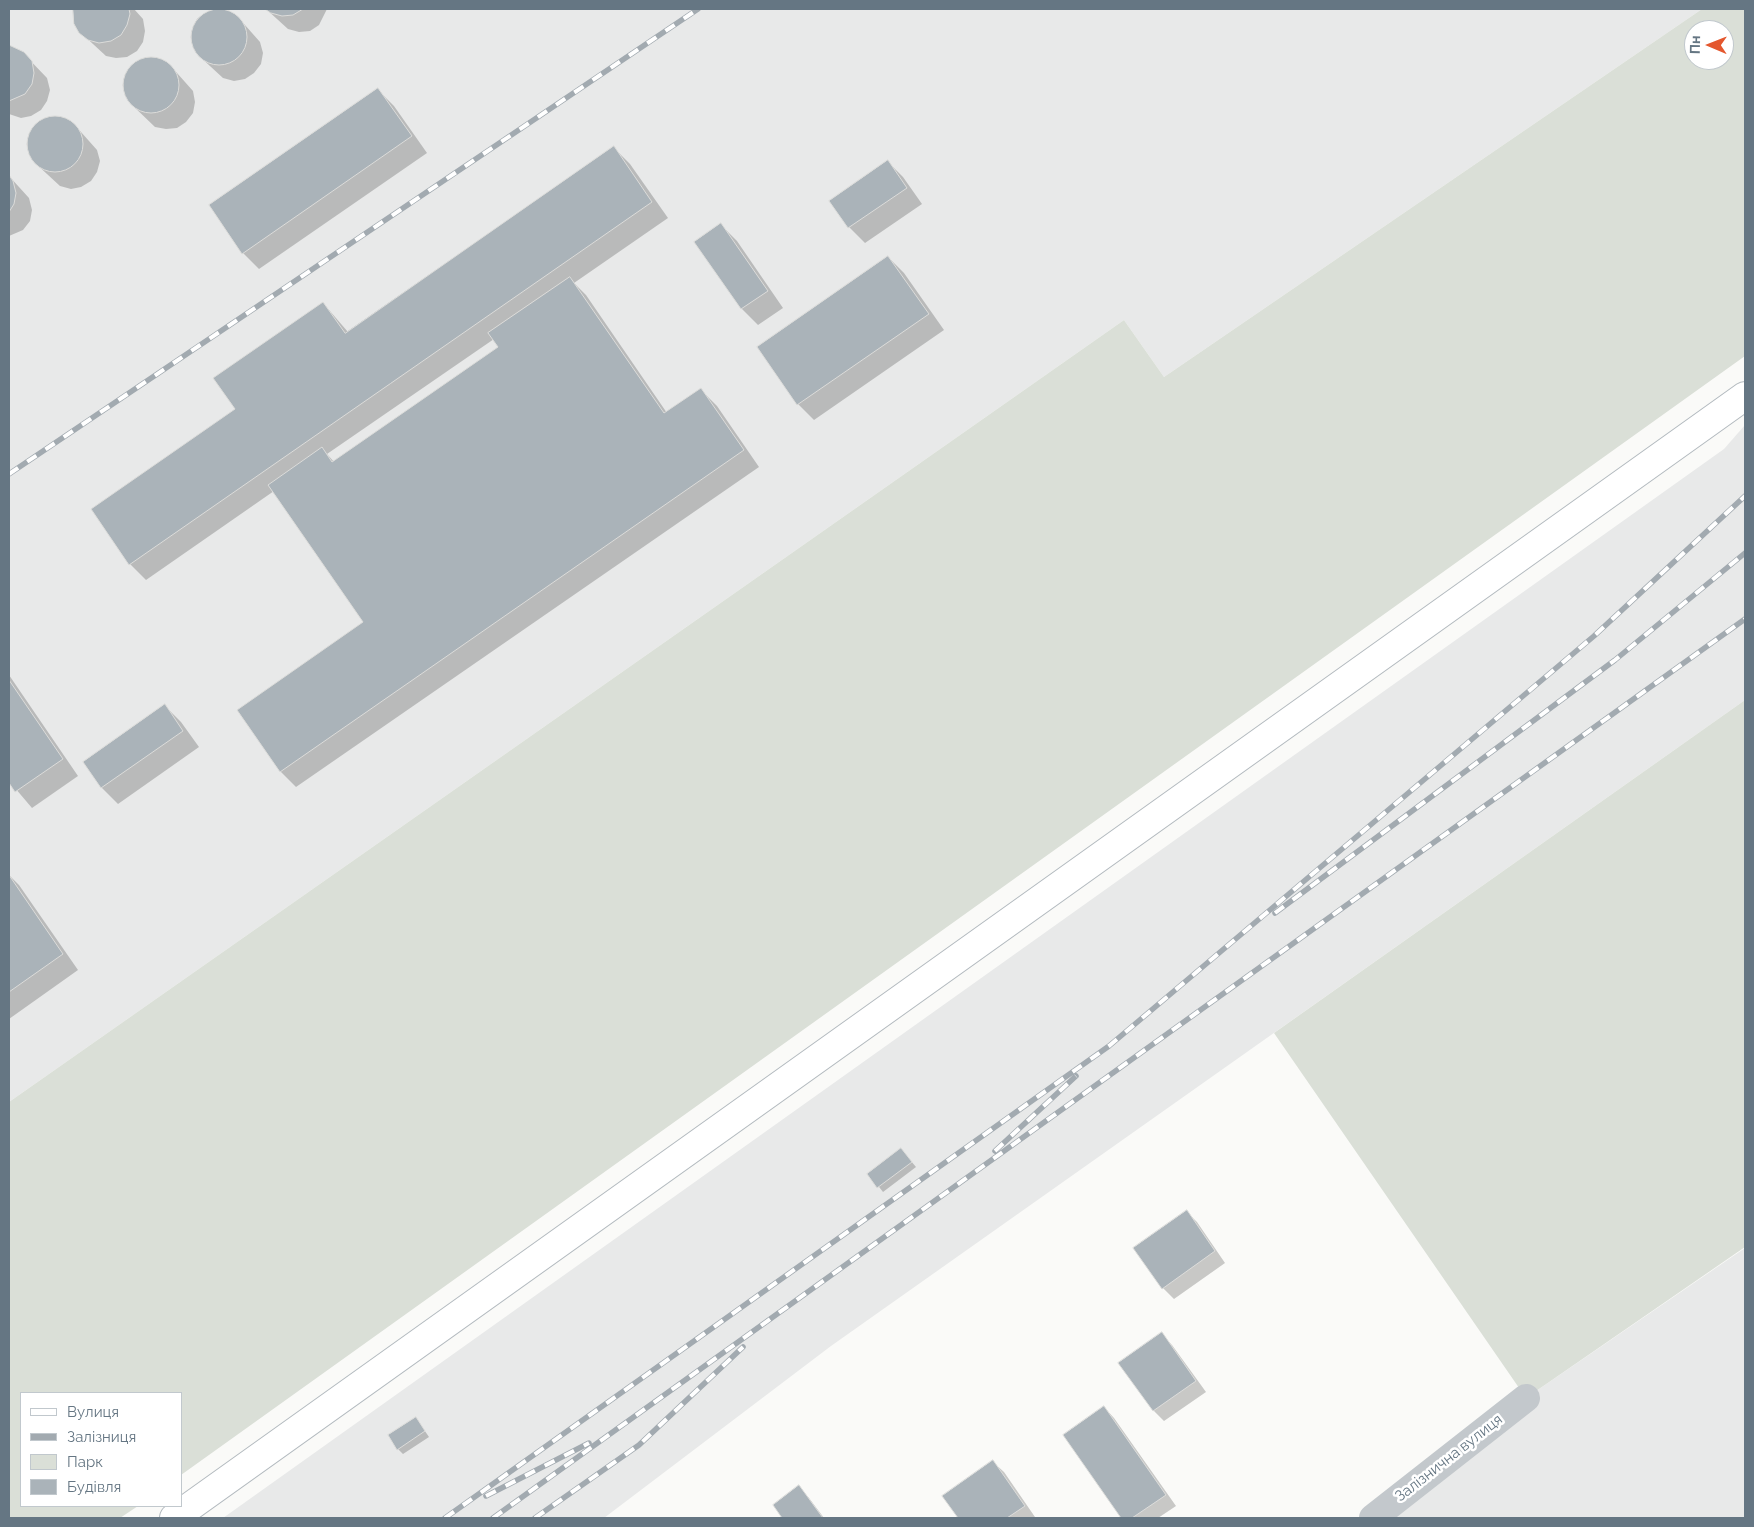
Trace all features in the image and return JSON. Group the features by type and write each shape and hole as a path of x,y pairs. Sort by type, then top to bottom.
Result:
{"street":[{"path":"174,1518 1745,396"},
{"name":"Залізнична вулиця","path":"1373,1518 1526,1398"}],"shaded area":[{"path":"9,9 1702,9 1164,377 1124,320 9,1102"},
{"path":"1745,425 1745,700 831,1346 604,1518 223,1518 1724,449"},
{"path":"1745,1248 1745,1518 1373,1518 1526,1398"}],"green space":[{"path":"1702,9 1745,9 1745,356 182,1474 182,1392 20,1392 20,1507 136,1507 120,1518 9,1518 9,1102 1124,320 1164,377 1684,21 1684,70 1734,70 1734,20 1686,20"},
{"path":"1745,700 1745,1247 1526,1398 1274,1033"}],"building":[{"path":"73,9 129,9 130,14 127,25 121,35 111,41 99,43 88,40 79,33 74,24"},
{"path":"213,9 225,9 235,13 243,21 247,37 243,53 235,61 225,65 213,65 203,61 195,53 191,43 191,31 195,21 203,13"},
{"path":"265,9 303,9 293,15 282,16"},
{"path":"9,45 24,52 32,61 34,73 32,84 25,94 9,101"},
{"path":"145,57 157,57 167,61 175,69 179,85 175,101 167,109 157,113 145,113 135,109 127,101 123,91 123,79 127,69 135,61"},
{"path":"378,88 412,136 242,254 209,205"},
{"path":"49,116 61,116 71,120 79,128 83,144 79,160 71,168 61,172 49,172 39,168 31,160 27,150 27,138 31,128 39,120"},
{"path":"614,146 652,202 129,565 91,509 235,409 213,378 323,302 345,333"},
{"path":"888,160 907,188 848,228 829,201"},
{"path":"9,175 13,181 16,193 14,204 9,212"},
{"path":"721,223 768,291 741,309 694,242"},
{"path":"888,256 929,314 797,405 757,347"},
{"path":"570,277 664,413 701,388 744,450 280,772 237,710 363,622 268,485 322,447 332,462 498,347 488,333"},
{"path":"9,680 63,759 15,792 9,783"},
{"path":"165,704 183,731 101,788 83,762"},
{"path":"9,875 63,954 9,992"},
{"path":"901,1148 912,1162 877,1188 867,1174"},
{"path":"1187,1210 1215,1251 1162,1289 1133,1248"},
{"path":"1162,1332 1196,1381 1153,1411 1118,1363"},
{"path":"1104,1406 1166,1495 1132,1518 1121,1518 1063,1435"},
{"path":"416,1417 425,1431 397,1450 388,1435"},
{"path":"993,1460 1025,1506 1007,1518 958,1518 942,1496"},
{"path":"799,1485 823,1518 782,1518 773,1505"}],"railway":[{"path":"9,474 698,9"},
{"path":"445,1518 1109,1046 1594,636 1745,496"},
{"path":"1275,913 1615,660 1745,553"},
{"path":"493,1518 1745,619"},
{"path":"995,1151 1076,1076"},
{"path":"535,1518 639,1445 743,1347"},
{"path":"486,1496 589,1443"}]}
